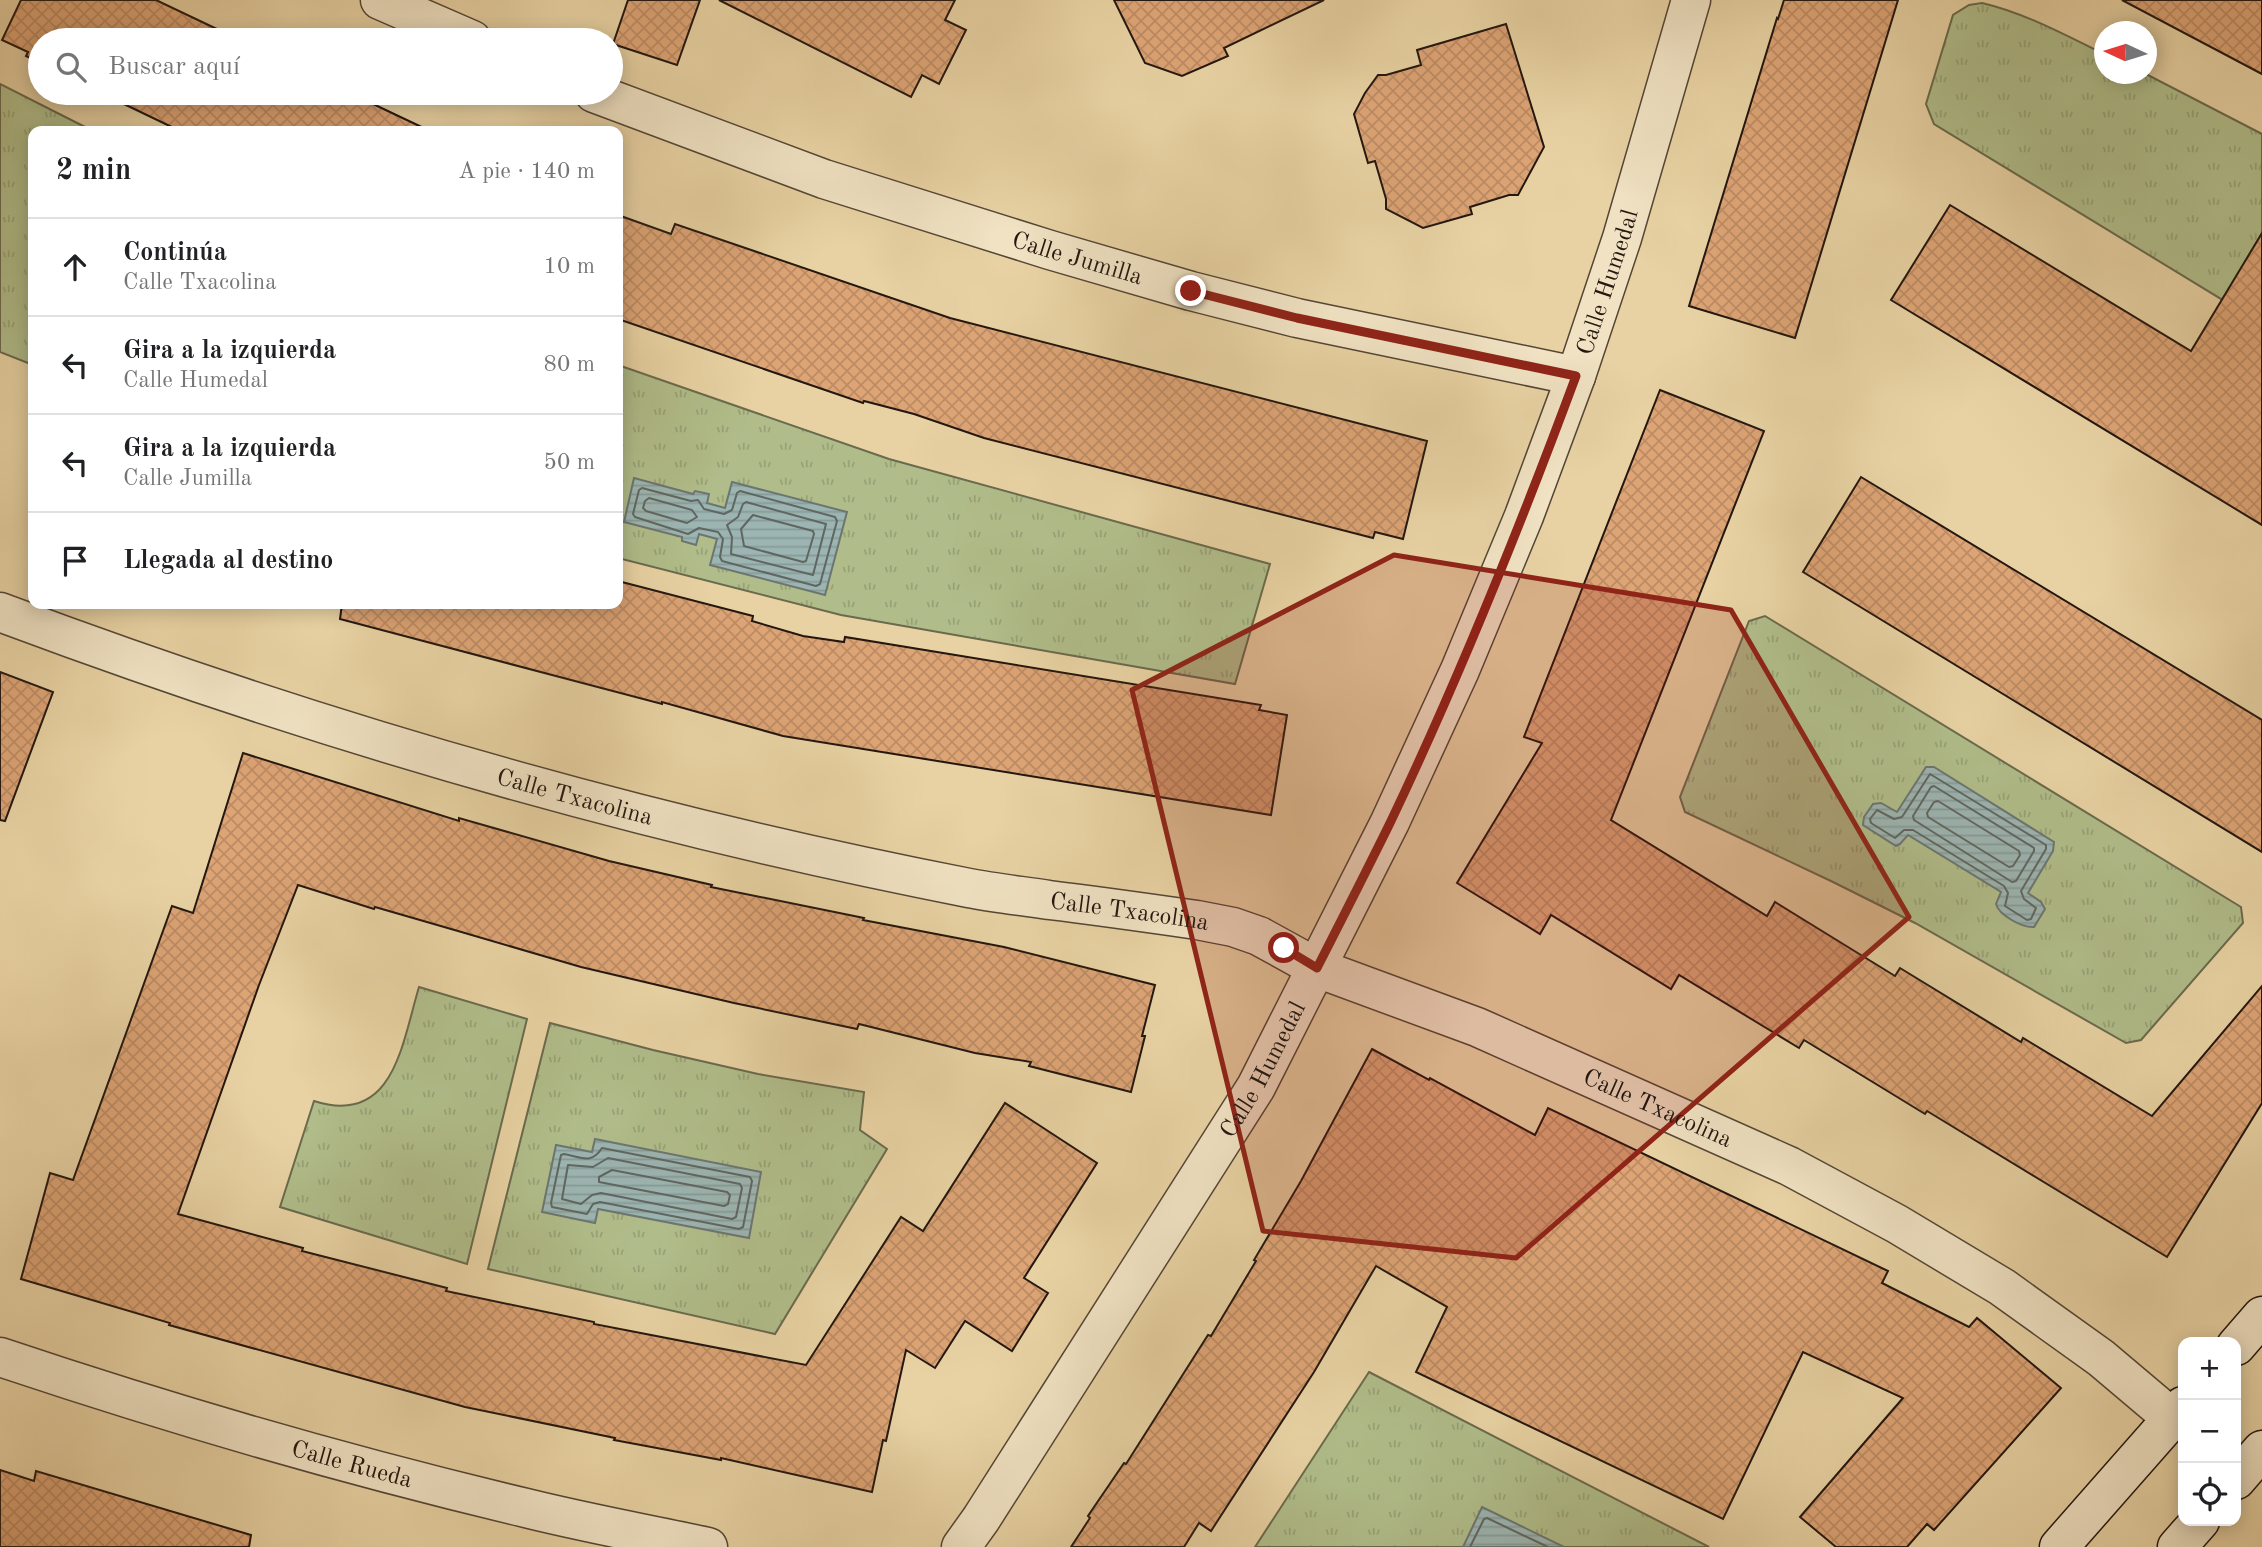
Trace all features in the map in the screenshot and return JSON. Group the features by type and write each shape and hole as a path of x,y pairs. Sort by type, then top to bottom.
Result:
{"street":[{"path":"380,0 444,28"},
{"name":"Calle Humedal","path":"961,1547 1256,1087 1390,822 1460,670 1524,516 1576,376 1622,238 1691,0"},
{"name":"Calle Jumilla","path":"623,104 824,179 1191,291 1297,318 1576,376"},
{"name":"Calle Txacolina","path":"0,612 110,653 324,724 534,786 754,841 972,889 1197,920 1233,927 1259,936 1317,968 1477,1027 1789,1166 1898,1224 2002,1287 2178,1412"},
{"path":"2241,1340 2262,1316"},
{"name":"Calle Rueda","path":"0,1357 270,1441 526,1508 708,1547"},
{"path":"2059,1547 2178,1412"},
{"path":"2241,1474 2262,1450"},
{"path":"2177,1547 2196,1526"}],"highlighted area":[{"path":"1394,555 1731,610 1909,917 1516,1258 1263,1231 1132,690"}],"green space":[{"path":"1982,3 1998,7 2094,49 2094,84 2157,84 2157,80 2262,134 2262,324 1934,124 1926,104 1953,15 1969,5"},
{"path":"0,84 28,98 28,105 42,105 83,126 28,126 28,363 0,352"},
{"path":"623,367 889,459 1270,564 1235,684 841,615 623,559"},
{"path":"1765,616 2241,907 2243,923 2141,1040 2126,1043 1915,923 1685,812 1680,797 1749,621"},
{"path":"419,987 527,1019 467,1264 280,1207 314,1101 341,1106 362,1102 378,1091 390,1075 399,1055"},
{"path":"550,1023 758,1074 864,1092 860,1130 887,1149 775,1334 488,1269"},
{"path":"1369,1372 1709,1547 1255,1547"}],"water":[{"path":"634,478 693,494 695,491 709,494 707,503 725,508 732,482 847,512 825,595 710,565 717,539 699,534 696,545 682,541 682,537 624,522"},
{"path":"1926,767 1934,767 2054,842 2053,851 2028,893 2041,902 2045,909 2034,927 2017,923 1998,908 1996,904 2001,892 1908,835 1896,846 1863,825 1864,817 1873,804 1881,803 1897,812"},
{"path":"595,1139 761,1172 749,1238 598,1209 595,1223 542,1212 556,1145 592,1152"},
{"path":"1482,1507 1564,1547 1463,1547"}],"building":[{"path":"21,0 156,0 215,28 28,28 28,52 2,40"},
{"path":"628,0 700,0 677,65 623,47 623,28 618,28"},
{"path":"719,0 955,0 945,20 966,30 939,84 922,75 911,97"},
{"path":"1114,0 1324,0 1224,48 1228,56 1182,76 1145,63"},
{"path":"1784,0 1898,0 1795,338 1689,306"},
{"path":"2122,0 2262,0 2262,74"},
{"path":"1506,24 1544,147 1518,195 1509,195 1470,207 1472,214 1423,228 1386,209 1386,199 1375,161 1368,163 1354,114 1365,93 1378,75 1421,65 1417,50"},
{"path":"126,105 375,105 419,126 170,126"},
{"path":"1950,205 2191,351 2262,233 2262,525 1891,300"},
{"path":"623,217 671,234 675,224 950,318 1427,441 1403,539 1375,532 1373,538 984,438 914,414 864,401 863,403 623,321"},
{"path":"1660,390 1764,431 1611,820 1767,916 1775,902 1895,976 1900,968 2021,1042 2023,1038 2152,1116 2262,986 2262,1103 2167,1257 1927,1111 1925,1114 1804,1040 1799,1048 1679,975 1671,989 1551,915 1540,934 1457,883 1542,743 1524,737"},
{"path":"1861,477 2262,720 2262,852 1803,572"},
{"path":"623,582 753,616 752,621 803,636 844,642 845,637 1261,705 1259,710 1287,715 1271,815 783,736 340,619 341,609 623,609"},
{"path":"0,672 53,692 5,821 0,820"},
{"path":"243,753 459,821 459,818 609,861 712,885 711,887 1004,947 1155,985 1131,1092 1029,1066 1031,1062 975,1053 859,1024 857,1029 581,967 298,885 259,985 178,1214 303,1248 302,1251 447,1288 446,1291 594,1324 806,1365 901,1217 923,1231 1005,1103 1097,1163 1024,1278 1048,1293 1012,1351 965,1321 935,1368 906,1350 872,1492 721,1458 614,1440 615,1438 465,1407 169,1325 170,1323 21,1279 50,1173 73,1180 172,906 193,913"},
{"path":"1372,1049 1535,1135 1548,1108 1888,1271 1882,1283 1969,1327 1977,1318 2061,1388 1934,1530 1927,1524 1907,1547 1836,1547 1800,1517 1903,1398 1803,1352 1723,1519 1416,1372 1447,1307 1376,1266 1314,1372 1211,1531 1199,1523 1184,1547 1071,1547 1090,1518 1088,1516 1124,1463 1126,1464 1208,1335 1211,1336 1301,1181"},
{"path":"0,1470 34,1481 36,1471 251,1535 249,1547 0,1547"}],"route":[{"path":"1191,291 1297,318 1576,376 1524,516 1460,670 1390,822 1317,968 1284,948"}]}
